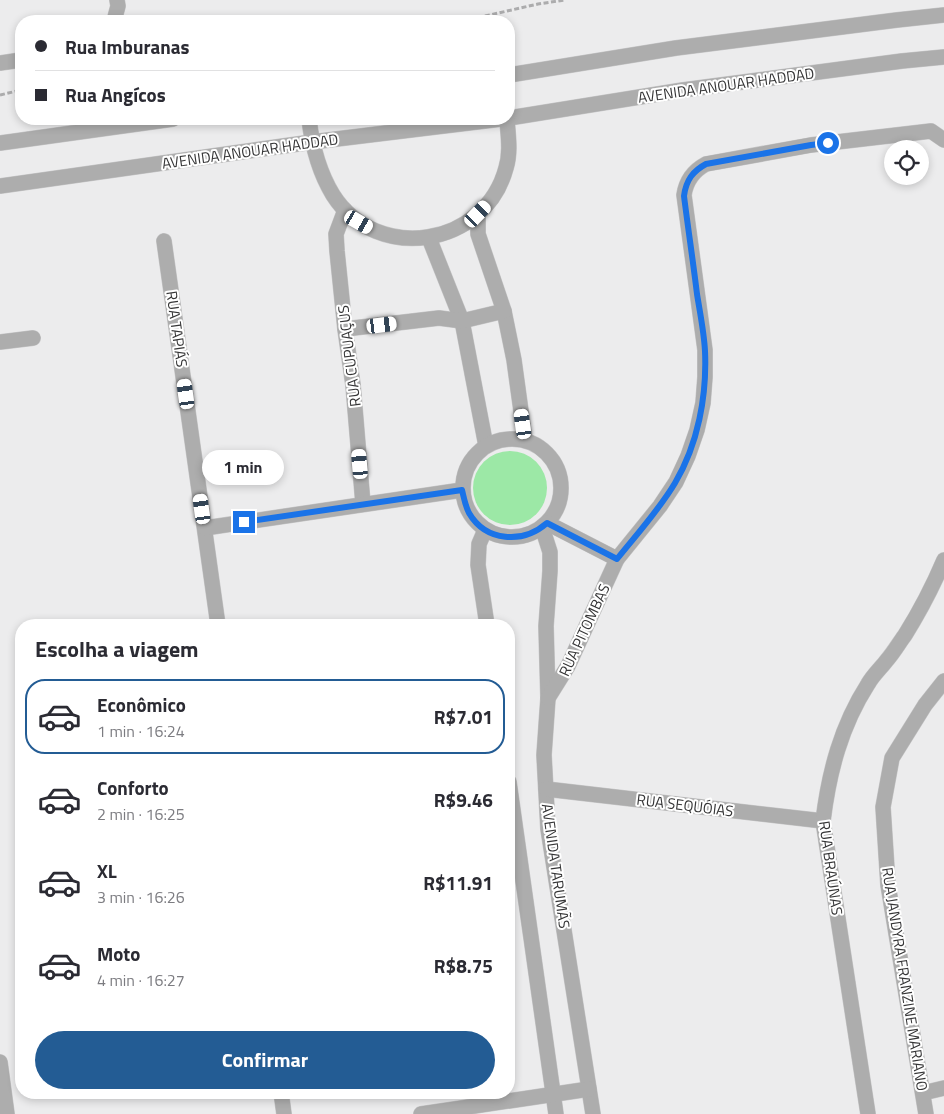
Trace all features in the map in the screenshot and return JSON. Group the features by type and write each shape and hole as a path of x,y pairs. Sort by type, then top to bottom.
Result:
{"street":[{"path":"116,15 118,6 117,0"},
{"path":"515,74 676,48 944,15"},
{"name":"AVENIDA ANOUAR HADDAD","path":"515,117 683,90 944,57"},
{"path":"0,64 15,61"},
{"path":"0,143 130,125"},
{"path":"310,125 312,142 324,179 333,196 345,210 359,222 375,231 392,237 410,239 428,238 446,233 463,225 478,214 490,201 500,185 506,168 509,150 508,125"},
{"name":"AVENIDA ANOUAR HADDAD","path":"0,186 312,142 452,125"},
{"name":"RUA PITOMBAS","path":"548,698 568,666 617,559 660,506 676,482 697,430 703,404 705,350 684,196 688,180 699,168 706,164 811,145 931,131 944,140"},
{"name":"RUA CUPUAÇUS","path":"345,210 336,234 337,251 353,385 363,504"},
{"path":"478,214 478,234 504,311 514,360 525,440"},
{"path":"428,238 462,321 486,446"},
{"name":"RUA TAPIÁS","path":"164,241 217,619"},
{"path":"345,329 439,318 462,321 504,311"},
{"path":"0,342 32,338"},
{"path":"512,438 525,440 537,445 555,463 560,475 560,500 555,512 545,525 532,533 520,537 496,535 485,530 469,512 464,502 462,490 464,477 468,464 486,446 498,440 512,438"},
{"path":"205,528 462,490"},
{"path":"545,525 617,559"},
{"name":"AVENIDA TARUMÃS","path":"545,525 550,552 546,626 548,698 544,755 548,829 593,1114"},
{"path":"485,530 479,544 478,566 486,619"},
{"name":"RUA BRAÚNAS","path":"868,1114 823,821 834,762 842,734 854,708 869,682 906,634 944,560"},
{"name":"RUA JANDYRA FRANZINE MARIANO","path":"926,1114 888,885 883,807 892,758 925,706 944,681"},
{"name":"RUA SEQUÓIAS","path":"546,788 823,821"},
{"path":"515,825 556,1114"},
{"path":"0,1062 7,1114"},
{"path":"923,1093 944,1088"},
{"path":"421,1114 589,1089"},
{"path":"282,1099 284,1114"}],"path":[{"path":"489,15 565,0"},
{"path":"0,95 15,91"}],"green space":[{"path":"510,451 524,454 536,462 544,474 547,488 544,502 536,514 524,522 510,525 496,522 484,514 476,502 473,488 476,474 484,462 496,454"}],"route":[{"path":"244,522 462,490 464,502 476,522 485,530 496,535 520,537 532,533 547,523 617,559 660,506 676,482 697,430 703,404 705,350 684,196 688,180 693,173 706,164 828,143"}]}
